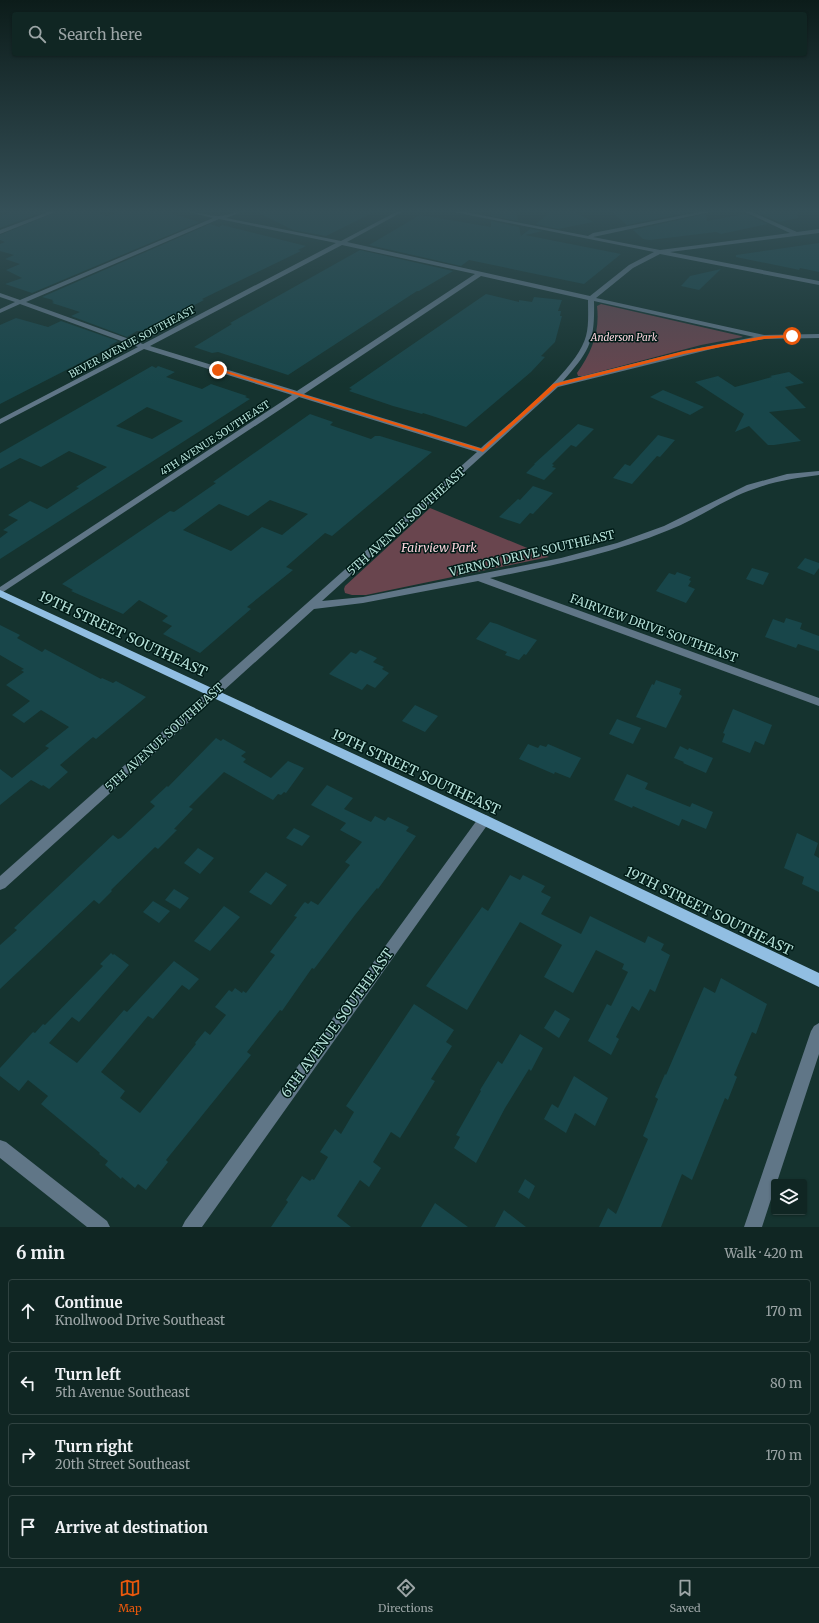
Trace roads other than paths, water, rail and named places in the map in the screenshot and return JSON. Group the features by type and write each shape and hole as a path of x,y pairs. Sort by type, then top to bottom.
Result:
{"main road":[{"name":"19TH STREET SOUTHEAST","path":"0,592 819,980"}],"street":[{"path":"0,311 97,269"},
{"name":"BEVER AVENUE SOUTHEAST","path":"0,422 293,269"},
{"path":"459,269 764,337"},
{"path":"591,299 626,269"},
{"path":"748,269 819,283"},
{"name":"4TH AVENUE SOUTHEAST","path":"0,592 480,274"},
{"path":"0,295 145,347 483,451"},
{"name":"5TH AVENUE SOUTHEAST","path":"0,884 311,606 555,385 578,361 586,345 591,329 591,299"},
{"path":"555,385 684,353 764,337 819,336"},
{"name":"VERNON DRIVE SOUTHEAST","path":"311,606 363,600 480,578 560,561 620,546 667,528 750,488 787,477 819,473"},
{"name":"FAIRVIEW DRIVE SOUTHEAST","path":"480,578 819,702"},
{"name":"6TH AVENUE SOUTHEAST","path":"191,1227 484,820"},
{"path":"753,1227 819,1031"},
{"path":"0,1148 101,1227"}],"park label":[{"name":"Anderson Park","path":"624,337"},
{"name":"Fairview Park","path":"439,547"}]}
